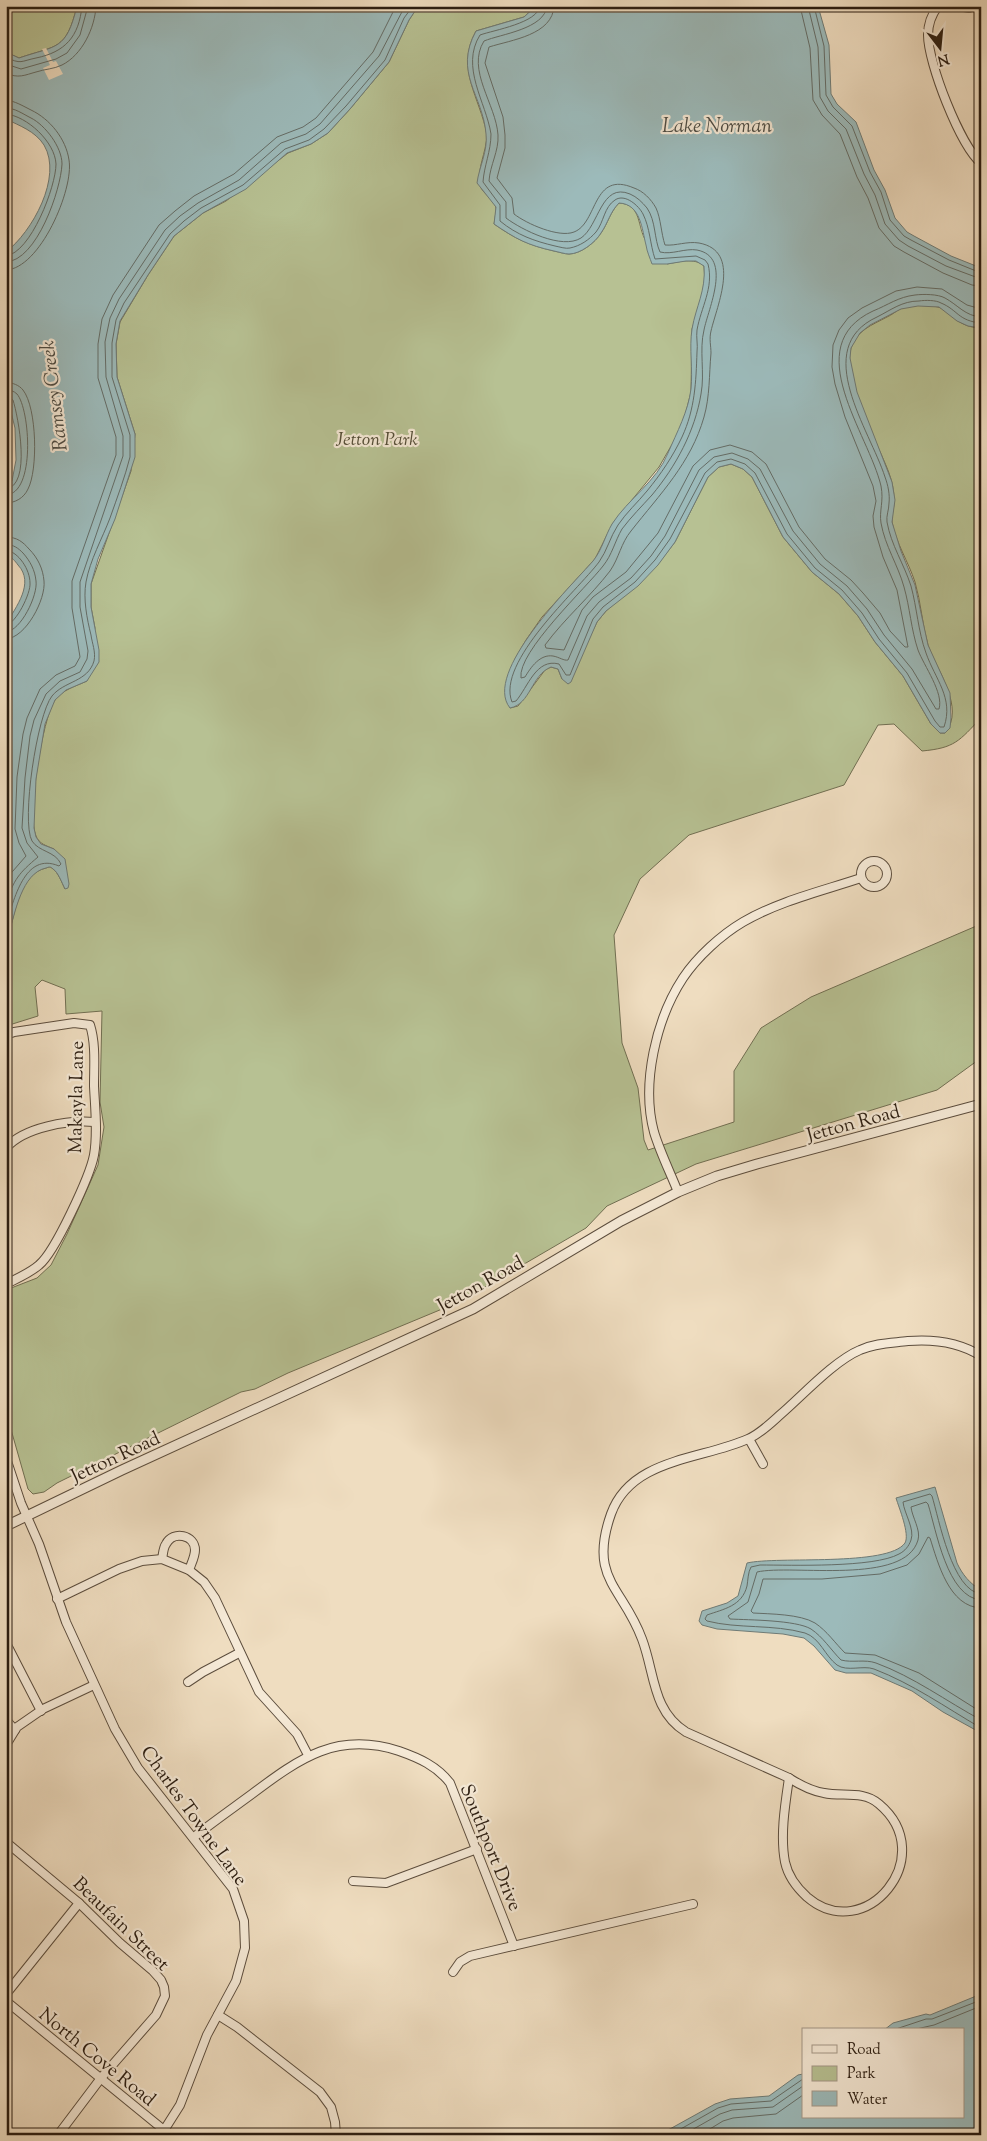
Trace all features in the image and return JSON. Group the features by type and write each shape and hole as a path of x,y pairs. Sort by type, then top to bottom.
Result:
{"street":[{"path":"938,6 928,28 928,46 958,129 969,150 981,163"},
{"path":"959,6 969,8 973,6"},
{"path":"678,1192 654,1131 650,1080 655,1046 662,1021 682,979 703,955 742,922 804,897 861,878"},
{"name":"Makayla Lane","path":"6,1035 14,1032 74,1023 90,1025 94,1059 94,1155 53,1248 40,1264 24,1276 6,1284"},
{"name":"Jetton Road","path":"6,1526 473,1309 622,1220 678,1192 717,1176 756,1164 981,1104"},
{"path":"6,1148 10,1143 34,1131 55,1124 76,1120 94,1122"},
{"path":"789,1778 783,1845 785,1861 794,1883 810,1900 832,1910 857,1909 883,1895 898,1874 902,1857 902,1846 899,1834 887,1812 873,1800 866,1797 821,1793 802,1786 789,1778 701,1739 671,1721 659,1702 639,1631 610,1581 604,1566 604,1547 611,1513 622,1493 630,1485 658,1468 749,1439 786,1410 838,1364 859,1350 883,1344 933,1341 960,1346 981,1356"},
{"path":"749,1439 763,1464"},
{"name":"Charles Towne Lane","path":"6,1458 20,1503 27,1515 79,1653 115,1729 138,1768 233,1889 244,1921 245,1948 236,1981 207,2035 180,2105 165,2133"},
{"path":"162,1560 165,1544 170,1538 176,1536 187,1537 192,1540 195,1552 189,1570"},
{"path":"58,1599 134,1563 162,1560 189,1570 204,1582 215,1598 239,1653 259,1692 297,1734 308,1756"},
{"path":"6,1643 41,1711"},
{"path":"188,1682 239,1653"},
{"path":"6,1745 17,1727 41,1711 94,1685"},
{"path":"6,1720 15,1730"},
{"name":"Southport Drive","path":"194,1837 283,1771 308,1756 339,1745 366,1744 391,1748 425,1762 440,1772 450,1783 514,1946"},
{"name":"Beaufain Street","path":"6,1842 79,1902 99,1924 153,1971 164,1987 165,1996 156,2015 101,2078 58,2135"},
{"path":"353,1881 386,1883 476,1849"},
{"path":"6,1994 79,1902"},
{"path":"453,1972 460,1962 470,1956 693,1904"},
{"name":"North Cove Road","path":"6,2001 165,2133"},
{"path":"218,2015 320,2092 331,2107 336,2135"}],"green space":[{"path":"6,6 77,6 73,21 64,39 51,48 19,58 6,52"},
{"name":"Jetton Park","path":"423,6 442,9 450,6 536,6 524,17 476,31 470,45 468,71 487,135 479,178 481,188 496,208 494,224 529,244 573,254 587,247 595,240 619,203 626,204 632,207 638,217 646,241 667,264 691,261 704,266 705,280 703,293 692,329 691,392 678,434 659,467 613,523 595,559 542,617 526,640 515,659 510,708 518,706 545,670 551,667 558,669 562,679 586,645 597,622 606,611 658,564 675,542 708,477 719,467 731,464 743,469 752,477 783,537 812,572 839,594 858,616 875,642 903,676 931,724 940,733 945,733 951,723 951,700 928,645 915,582 896,537 892,522 894,502 891,479 856,394 850,361 851,348 861,332 900,309 914,306 938,307 966,325 981,328 981,718 956,742 942,748 922,751 894,724 878,725 844,785 689,835 640,879 614,935 622,1043 638,1088 644,1140 648,1150 734,1122 734,1071 761,1028 811,997 981,924 981,1058 937,1090 696,1164 607,1206 586,1228 459,1302 288,1373 255,1389 241,1392 57,1483 44,1492 33,1494 28,1489 6,1412 6,1290 37,1278 51,1265 98,1165 104,1127 100,1102 102,1011 66,1014 65,989 42,980 35,987 38,1016 6,1026 6,934 9,933 16,905 24,885 37,871 51,867 55,870 65,889 54,849 37,839 33,809 37,768 50,710 55,700 65,691 87,681 95,628 91,607 91,584 131,471 135,434 117,377 116,344 120,322 174,236 203,213 226,201 288,153 311,144 328,133 389,62 409,20 415,11"}],"water":[{"name":"Ramsey Creek","path":"77,6 423,6 415,11 409,20 389,62 328,133 311,144 287,153 246,189 203,213 174,236 120,321 116,344 117,377 135,434 135,457 115,519 98,559 91,584 91,607 99,650 99,662 87,681 66,690 55,700 45,724 36,779 34,828 36,837 41,844 54,849 65,859 69,884 68,888 65,889 55,870 50,867 38,871 25,885 9,933 6,933 6,624 19,603 25,579 23,572 17,564 6,555 6,486 12,481 16,460 15,428 6,392 6,252 26,231 34,218 42,203 50,172 49,158 40,140 27,129 6,119 6,52 19,58 58,44 69,31"},
{"name":"Lake Norman","path":"536,6 818,6 829,45 831,94 837,104 856,122 895,218 907,232 951,256 981,268 981,328 968,326 957,321 939,307 918,306 901,309 870,325 860,333 851,348 850,358 857,392 892,482 895,500 892,522 915,585 928,645 950,693 950,728 945,733 940,733 931,724 903,676 875,642 858,616 839,594 812,572 783,537 752,477 743,469 731,464 719,467 708,477 675,542 658,565 638,586 606,611 597,622 571,682 568,684 562,679 558,669 551,667 539,676 522,701 510,708 505,693 508,674 518,653 550,609 593,561 612,524 650,481 668,453 682,422 690,397 692,329 704,283 704,266 696,261 652,264 642,225 636,213 626,204 619,203 595,240 587,247 573,254 529,244 494,224 496,207 477,183 485,153 486,134 484,120 471,84 467,59 476,31 524,17"},
{"path":"935,1487 957,1563 973,1585 981,1590 981,1733 943,1712 912,1691 871,1673 846,1673 835,1670 814,1646 804,1638 783,1634 717,1629 702,1625 699,1621 702,1611 727,1603 738,1596 747,1563 855,1558 895,1550 905,1543 906,1539 905,1527 896,1498"},
{"path":"981,1994 981,2135 659,2135 715,2104 730,2099 769,2096 798,2075 802,2074 802,2118 964,2118 964,2028 887,2028 893,2023 926,2014 930,2015"}],"pier":[{"path":"46,48 53,62 56,61 63,74 49,80 43,68 50,65 42,49"}]}
